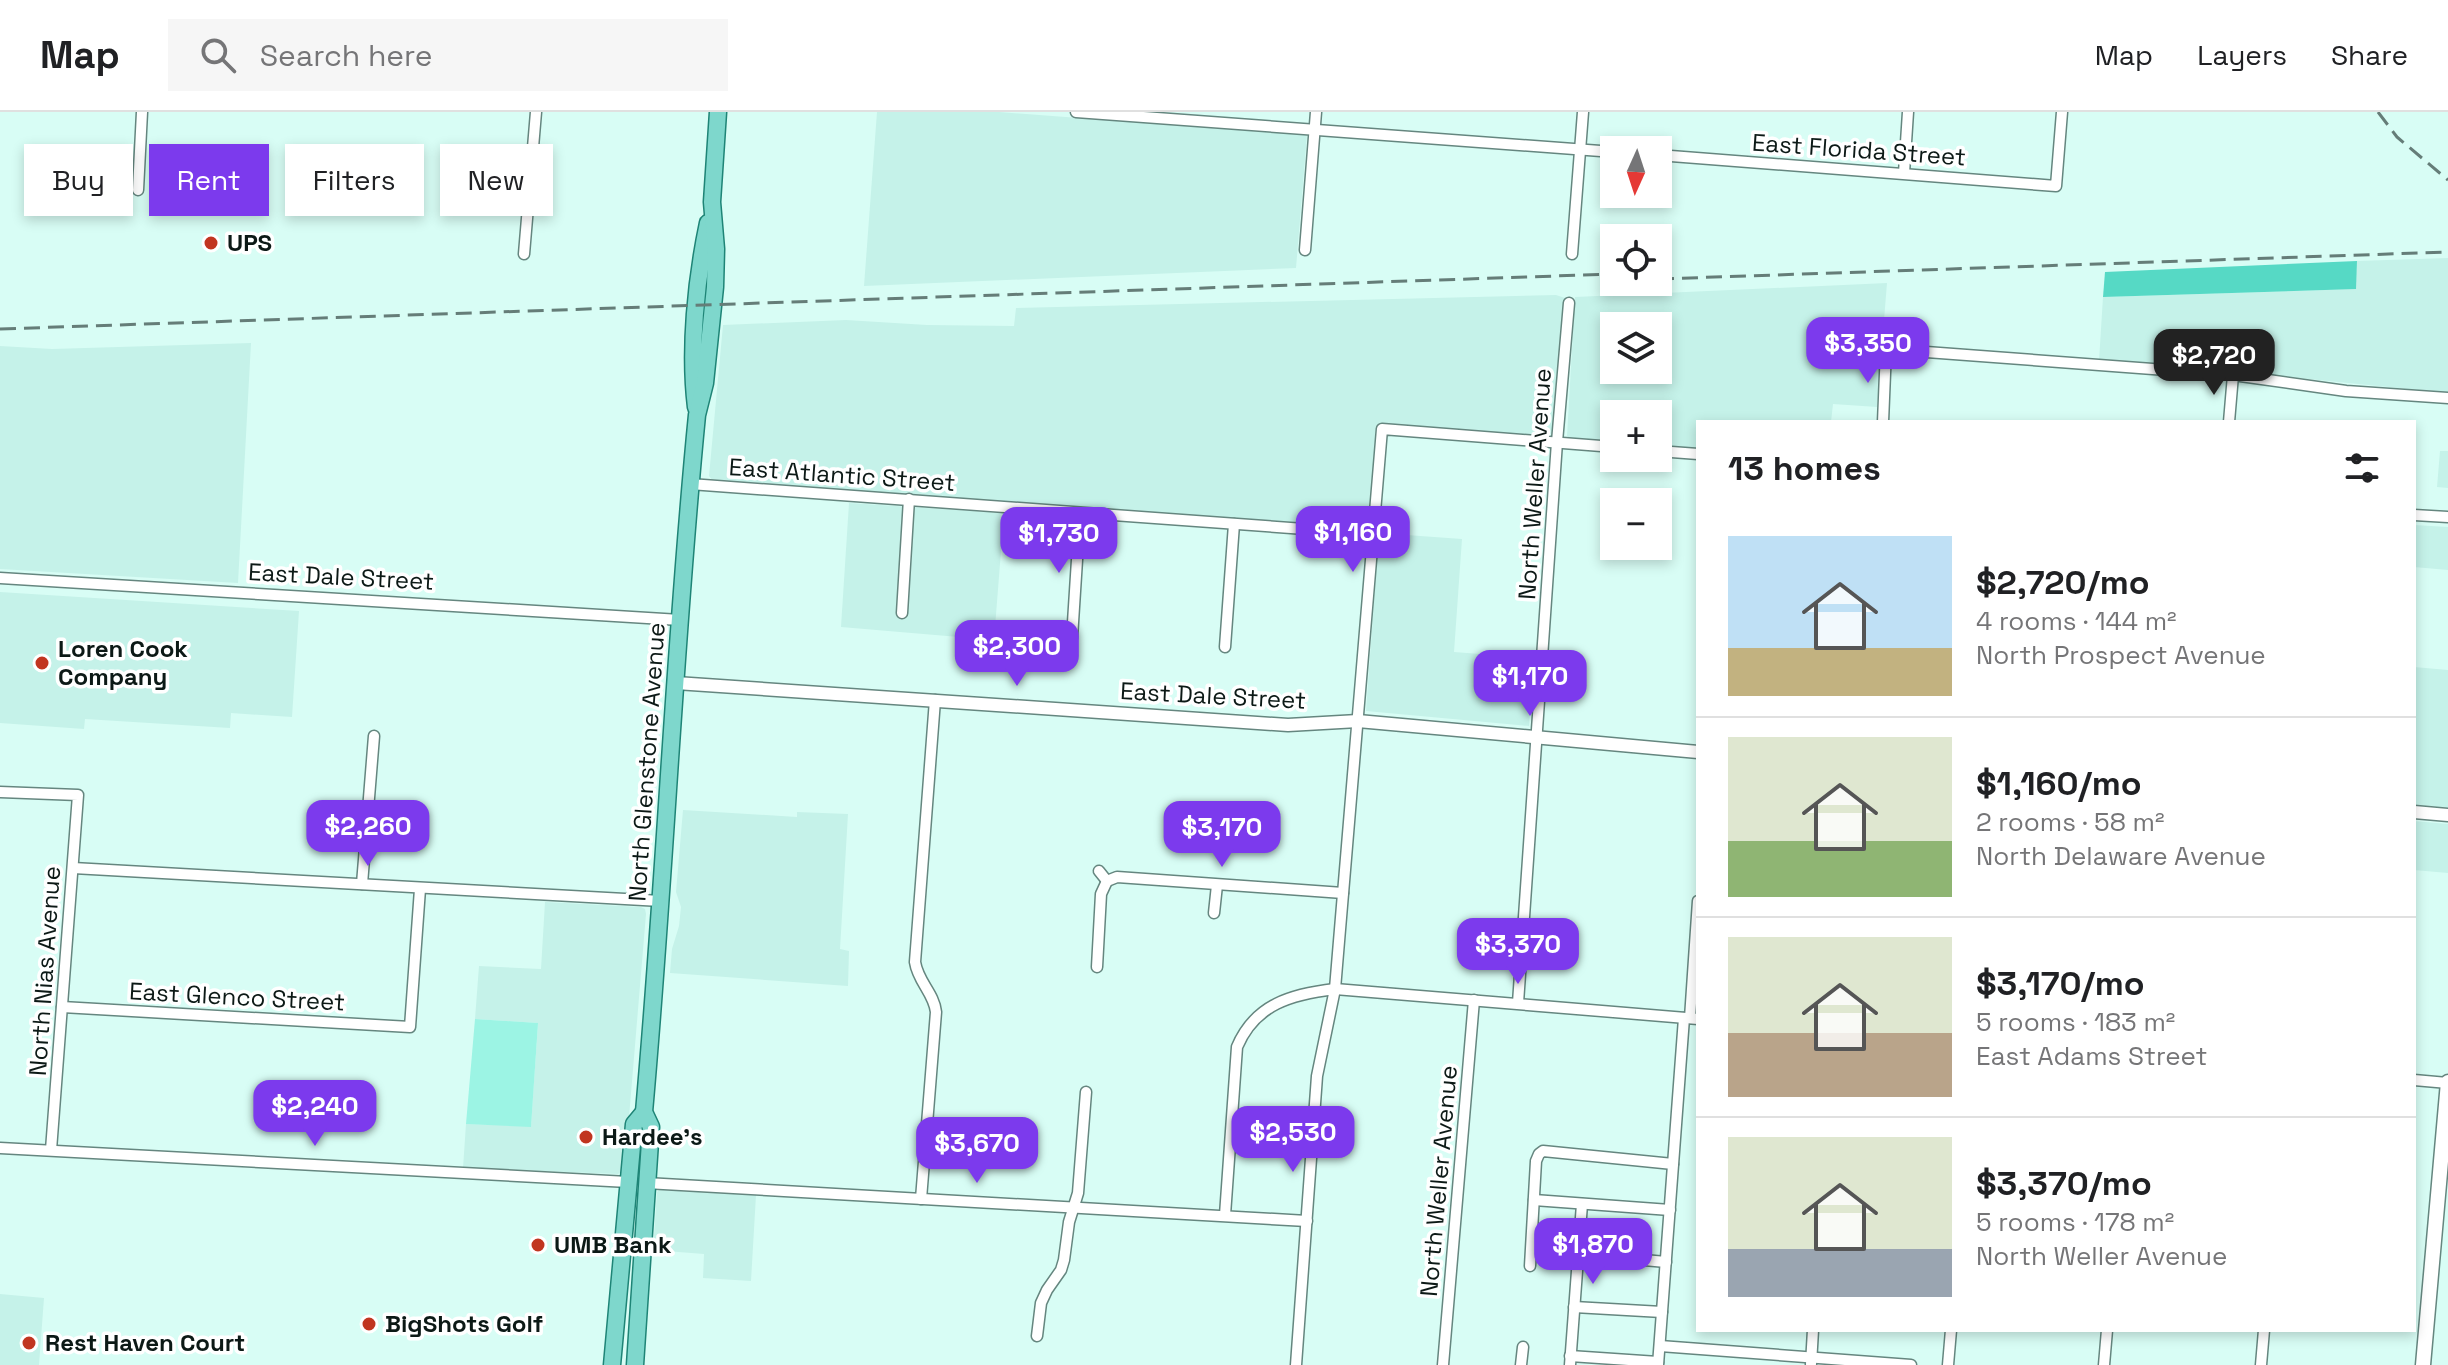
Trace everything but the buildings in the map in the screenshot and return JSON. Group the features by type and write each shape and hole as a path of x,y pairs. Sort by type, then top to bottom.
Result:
{"main road":[{"name":"North Glenstone Avenue","path":"612,1365 628,1182 639,1118 661,901 697,415 693,384 696,320 703,250 712,202 718,112"},
{"path":"2423,1365 2448,1083"},
{"name":"North Glenstone Avenue","path":"635,1365 651,1127 639,1118"},
{"path":"628,1182 636,1195 634,1247 641,1259"},
{"path":"603,1365 607,1332 618,1299"}],"street":[{"path":"138,190 142,112"},
{"path":"524,254 536,112"},
{"path":"1076,112 1600,151"},
{"path":"1305,250 1316,112"},
{"path":"1572,254 1583,112"},
{"path":"1904,173 1908,112"},
{"name":"East Florida Street","path":"1672,156 2056,186 2062,112"},
{"name":"North Weller Avenue","path":"1518,1003 1569,303"},
{"path":"1883,420 1886,349 2233,375 2346,391 2448,398"},
{"path":"2229,420 2233,375"},
{"path":"1296,1365 1317,1076 1335,989 1382,429 1600,446"},
{"path":"1672,452 1696,454"},
{"name":"East Atlantic Street","path":"690,484 1373,534"},
{"path":"902,613 909,499"},
{"path":"1072,638 1080,513"},
{"path":"2416,515 2448,517"},
{"path":"1225,647 1234,524"},
{"name":"East Dale Street","path":"0,578 680,620"},
{"name":"East Dale Street","path":"676,683 1288,725 1358,721 1696,752"},
{"path":"921,1199 936,1012 932,998 917,975 915,962 935,700"},
{"path":"362,884 374,736"},
{"name":"North Nias Avenue","path":"0,792 78,795 51,1150"},
{"path":"2416,812 2448,815"},
{"path":"73,868 661,901"},
{"path":"1099,871 1107,881"},
{"path":"1097,967 1101,894 1107,881 1117,877 1343,893"},
{"path":"1214,913 1217,885"},
{"name":"East Glenco Street","path":"62,1007 410,1027 420,889"},
{"path":"1582,1204 1570,1361 1658,1364 1673,1164 1691,1018 1696,934"},
{"path":"1225,1215 1237,1047 1244,1030 1277,1002 1309,992 1335,989 1691,1018"},
{"name":"North Weller Avenue","path":"1443,1365 1474,1000"},
{"path":"2416,1080 2448,1083"},
{"path":"1037,1336 1039,1310 1063,1265 1069,1222 1078,1193 1086,1092"},
{"path":"0,1148 628,1182"},
{"path":"1530,1266 1536,1161 1543,1151 1673,1164"},
{"path":"646,1183 1307,1221"},
{"path":"1534,1200 1670,1210"},
{"path":"1578,1254 1666,1262"},
{"path":"1574,1307 1662,1312"},
{"path":"1811,1362 1813,1332"},
{"path":"1948,1365 1951,1332"},
{"path":"2104,1365 2107,1332"},
{"path":"2261,1365 2264,1332"},
{"path":"1660,1346 1811,1362 1911,1365"},
{"path":"1521,1365 1523,1347"}],"shaded area":[{"path":"877,112 999,112 1307,135 1296,268 864,286"},
{"path":"2448,258 2448,393 2099,361 2103,297 2355,289 2357,261"},
{"path":"1887,283 1877,407 1833,404 1831,420 1696,420 1696,450 1672,447 1672,400 1600,400 1600,441 1567,436 1575,297 1672,296 1672,293"},
{"path":"1556,295 1565,298 1553,433 1543,436 1376,426 1369,522 1366,527 714,482 709,476 723,325 846,320 1014,326 1016,308"},
{"path":"251,343 238,583 0,569 0,346 52,349"},
{"path":"2440,451 2448,451 2448,488 2437,487"},
{"path":"849,503 1004,513 994,640 841,627"},
{"path":"2416,525 2448,527 2448,570 2416,567"},
{"path":"1379,533 1462,539 1454,652 1534,658 1529,726 1366,711"},
{"path":"0,592 299,611 292,717 231,713 230,728 85,719 84,729 0,723"},
{"path":"2416,667 2448,670 2448,808 2416,805"},
{"path":"683,810 797,817 797,812 848,814 840,949 849,951 848,986 670,973 681,907 676,892"},
{"path":"2416,821 2448,824 2448,873 2416,870"},
{"path":"545,902 645,909 625,1165 618,1174 463,1168 466,1124 531,1126 538,1023 475,1019 479,966 541,969"},
{"path":"659,1190 756,1195 751,1281 703,1278 704,1254 653,1250"},
{"path":"0,1294 44,1298 39,1365 0,1365"}],"green space":[{"path":"2357,261 2356,289 2103,297 2105,272"},
{"path":"475,1019 538,1023 531,1127 466,1124"}],"railway":[{"path":"2378,112 2397,137 2448,180"},
{"path":"1672,279 2448,252"},
{"path":"0,329 1600,274"}],"place":[{"name":"UPS","path":"211,243"},
{"name":"Loren Cook Company","path":"42,663"},
{"name":"Hardee's","path":"586,1137"},
{"name":"UMB Bank","path":"538,1245"},
{"name":"BigShots Golf","path":"369,1324"},
{"name":"Rest Haven Court","path":"29,1343"}]}
